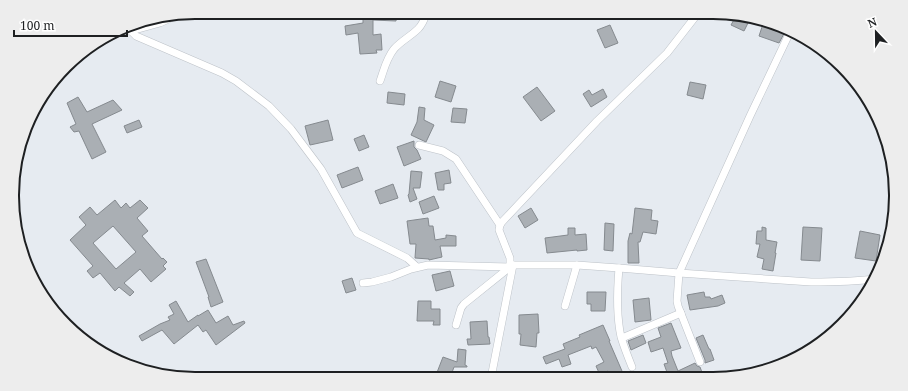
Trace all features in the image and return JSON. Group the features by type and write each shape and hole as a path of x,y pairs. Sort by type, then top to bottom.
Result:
{"street":[{"path":"380,81 386,62 394,49 418,29 424,19"},
{"path":"500,225 597,121 667,53 694,19"},
{"path":"163,22 131,31 136,36 222,73 236,81 268,106 291,129 321,169 356,233 406,258 417,266"},
{"path":"700,362 677,301 679,273 788,36"},
{"path":"419,145 443,151 456,159 500,225 500,230 512,266 492,372"},
{"path":"363,283 391,277 417,266 428,265 577,265 811,282 868,280"},
{"path":"565,306 577,265"},
{"path":"456,325 464,304 512,266"},
{"path":"618,268 617,303 622,338 632,367"},
{"path":"622,338 681,313"}],"building":[{"path":"363,19 396,19 396,21 373,20 373,35 381,34 382,50 376,50 377,53 360,54 358,33 346,35 345,26 363,23"},
{"path":"733,21 748,23 744,31 731,25"},
{"path":"610,25 618,43 605,48 597,30"},
{"path":"762,26 784,34 779,43 759,36"},
{"path":"440,81 456,86 451,102 435,97"},
{"path":"690,82 706,85 703,99 687,95"},
{"path":"537,87 555,111 541,121 523,97"},
{"path":"603,89 607,97 591,107 583,94 589,90 592,95"},
{"path":"388,92 405,94 404,105 387,103"},
{"path":"78,97 87,112 113,100 122,110 92,124 106,152 92,159 79,131 74,132 70,127 76,124 67,103"},
{"path":"419,107 425,108 424,120 434,125 426,142 411,135 417,122"},
{"path":"453,108 467,109 465,123 451,122"},
{"path":"139,120 142,127 127,133 124,126"},
{"path":"328,120 333,140 310,145 305,126"},
{"path":"364,135 369,147 359,151 354,139"},
{"path":"414,141 414,147 421,159 404,166 397,147"},
{"path":"358,167 363,180 342,188 337,175"},
{"path":"449,170 451,183 444,184 444,190 438,190 435,173"},
{"path":"411,171 422,172 420,188 413,188 417,199 410,202 408,195"},
{"path":"393,184 398,198 380,204 375,191"},
{"path":"434,196 439,208 423,214 419,202"},
{"path":"115,200 121,208 126,203 130,208 140,200 148,208 137,218 148,231 142,236 162,259 163,258 167,262 163,266 166,269 151,282 140,269 124,283 134,292 130,296 119,287 115,291 100,273 93,278 87,271 93,266 70,240 86,225 79,217 90,207 97,215","holes":["113,226 136,252 116,269 93,243"]},
{"path":"531,208 538,220 525,228 518,216"},
{"path":"635,208 652,210 651,220 658,221 656,234 643,232 640,242 638,242 639,263 628,263 628,241 630,233 632,234"},
{"path":"428,218 429,226 433,226 435,240 446,238 446,235 456,236 456,246 440,246 442,257 429,260 415,258 416,244 410,244 407,221"},
{"path":"605,223 614,224 613,251 604,250"},
{"path":"762,227 766,228 766,240 777,242 773,271 762,269 764,259 757,257 760,244 756,244 757,231 762,231"},
{"path":"803,227 822,228 820,261 801,260"},
{"path":"568,228 575,228 575,235 586,234 587,250 547,253 545,238 568,235"},
{"path":"860,231 880,235 876,261 855,258"},
{"path":"206,259 223,302 211,307 209,297 196,262"},
{"path":"450,271 454,286 436,291 432,275"},
{"path":"352,278 356,290 346,293 342,281"},
{"path":"587,292 606,292 605,311 591,311 591,304 587,304"},
{"path":"704,292 705,297 710,297 711,299 722,295 725,303 718,306 690,310 687,295"},
{"path":"649,298 651,320 635,322 633,300"},
{"path":"176,301 188,322 208,310 216,323 228,316 233,325 244,321 245,323 216,345 206,330 203,332 198,325 174,344 162,330 142,341 139,336 170,320 168,317 174,314 169,305"},
{"path":"418,301 431,301 431,309 440,309 440,325 433,325 434,321 417,321"},
{"path":"538,314 539,333 537,333 536,347 520,345 521,334 519,334 519,315"},
{"path":"487,321 490,344 468,345 467,339 471,339 470,322"},
{"path":"671,323 681,348 671,351 678,371 695,363 700,367 702,372 667,372 664,364 668,363 663,348 651,352 648,342 661,337 658,328"},
{"path":"603,325 622,372 599,372 596,366 604,362 596,347 592,349 591,346 568,355 571,364 562,367 559,359 546,364 543,357 565,349 563,344 580,337 579,335"},
{"path":"643,335 646,343 631,350 628,341"},
{"path":"703,335 714,360 705,363 696,338"},
{"path":"458,349 466,350 465,365 467,367 454,367 452,372 437,372 443,357 457,362"}]}
